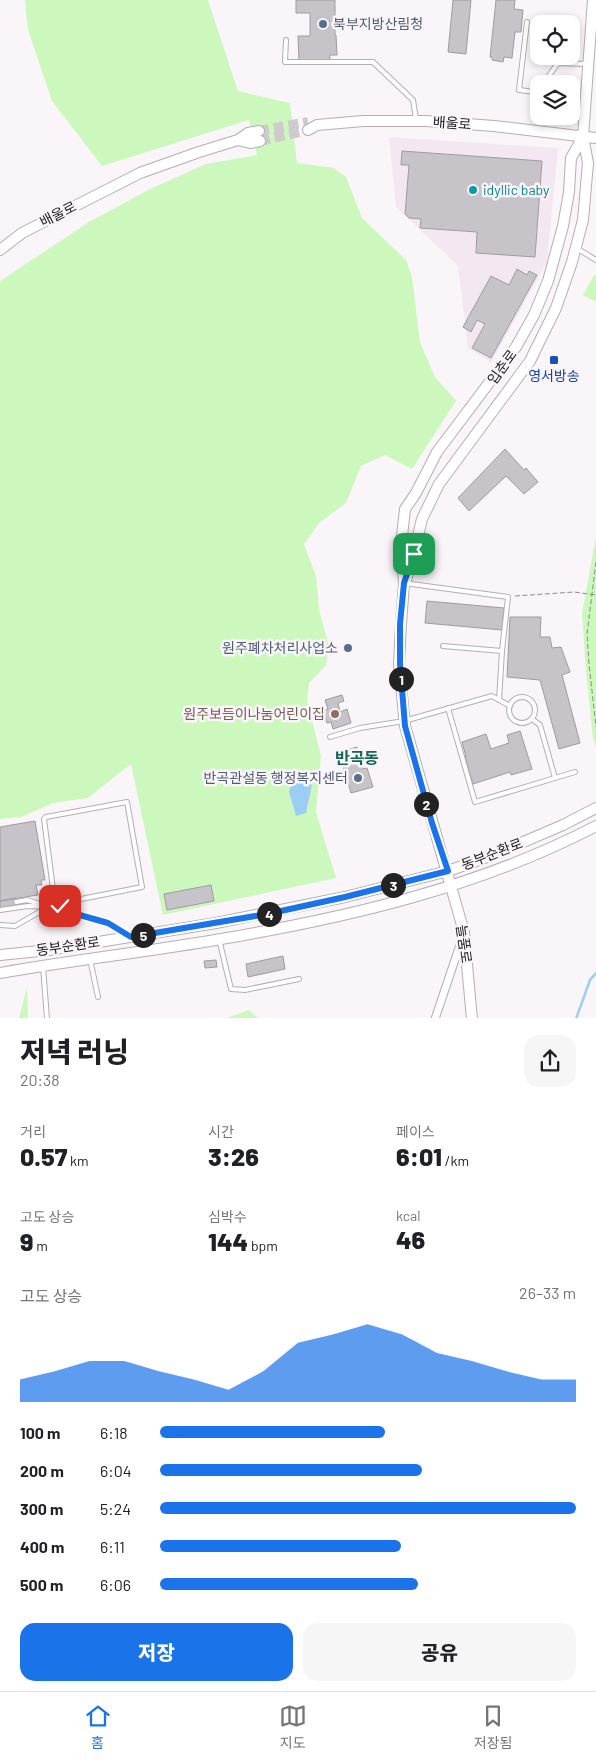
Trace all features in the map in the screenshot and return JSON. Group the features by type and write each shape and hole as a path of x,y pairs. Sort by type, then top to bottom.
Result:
{"street":[{"name":"입춘로","path":"404,583 414,554 422,519 439,484 530,361 556,308 576,248 584,220 588,163 583,137 593,0"},
{"name":"배울로","path":"311,126 363,121 416,121 494,126 596,138"},
{"name":"배울로","path":"0,250 22,233 140,173 238,140 250,143 260,136"},
{"name":"입춘로","path":"448,871 432,823 404,721 400,664 400,624 404,583 401,545 406,509 437,452 516,347 534,315 548,281 563,226 569,192 571,158 583,137"},
{"name":"동부순환로","path":"0,955 216,923 345,897 448,871 523,843 596,808"},
{"name":"동부순환로","path":"0,973 219,939 348,914 452,886 529,858 596,826"},
{"name":"늘품로","path":"448,871 464,932 472,1018"},
{"path":"216,923 219,939"},
{"path":"435,1018 464,932"}],"lane":[{"path":"527,22 519,90 530,91"},
{"path":"286,40 286,62 373,62 414,100 416,121"},
{"path":"550,75 558,63 588,64"},
{"path":"576,248 596,260"},
{"path":"404,583 508,597 499,700"},
{"path":"442,646 502,651"},
{"path":"330,737 360,728 404,721 492,696 510,706"},
{"path":"526,697 530,699 535,707 532,719 525,724 516,722 510,717 510,706 517,698 526,697"},
{"path":"448,708 475,802 575,772"},
{"path":"532,719 540,725 555,778"},
{"path":"0,925 15,926 48,907 53,889 44,819 46,817 127,802 142,887 61,903 62,910"},
{"path":"16,902 27,900 108,923 131,937"},
{"path":"0,910 28,906 48,907"},
{"path":"219,939 231,989 245,990 299,979"},
{"path":"90,959 98,997"},
{"path":"43,965 47,1018"}],"path":[{"path":"596,562 587,634 596,727"},
{"path":"508,597 574,592 596,595"}],"shaded area":[{"path":"389,137 558,148 547,262 491,363 468,348 458,266 396,207"}],"green space":[{"path":"25,0 208,0 238,91 290,103 297,163 334,168 346,177 362,218 406,260 412,277 420,342 435,377 456,401 412,469 385,455 361,466 346,503 319,523 304,544 316,576 319,610 329,646 326,665 309,683 307,701 321,756 316,812 336,878 163,915 131,764 88,798 53,803 21,817 0,819 0,281 89,222 150,189 206,164 257,155 249,120 102,166 52,101 28,30"},
{"path":"594,275 596,276 596,302 583,295"},
{"path":"596,536 596,747 593,738 582,614"},
{"path":"27,987 28,1018 19,1018"},
{"path":"249,1010 258,1018 227,1018"}],"water":[{"path":"304,771 311,773 312,782 306,813 296,816 289,792 293,778"}],"building":[{"name":"북부지방산림청","path":"296,0 335,0 337,55 330,55 330,61 299,61 298,36 310,36 310,13 296,13"},
{"path":"453,0 471,0 466,54 448,52"},
{"path":"496,0 515,0 514,9 523,10 521,32 515,32 512,58 504,57 503,62 492,60 492,57 490,57"},
{"name":"idyllic baby","path":"402,151 542,161 535,257 476,253 477,232 420,228 421,219 409,218 405,214 409,165 401,165"},
{"path":"517,269 527,275 529,271 537,275 491,358 472,348 485,324 477,320 471,332 463,327 491,276 509,285"},
{"path":"505,449 538,482 524,494 506,476 469,511 458,498"},
{"path":"427,601 504,608 502,630 425,623"},
{"path":"510,617 541,617 540,637 550,637 552,648 561,647 570,672 562,675 580,743 559,749 540,680 507,677"},
{"path":"342,695 344,701 338,703 340,712 347,709 351,723 333,729 331,722 327,723 323,711 328,709 325,700"},
{"path":"520,731 532,769 511,775 510,772 473,784 462,742 486,734 491,749 509,743 507,735"},
{"name":"반곡관설동 행정복지센터","path":"357,747 363,769 367,768 373,787 351,793 339,752"},
{"path":"35,821 45,880 41,880 42,885 36,885 38,895 0,901 0,827"},
{"path":"211,885 214,901 167,910 164,894"},
{"path":"16,898 17,905 0,908 0,901"},
{"path":"283,956 285,969 248,977 246,964"},
{"path":"216,960 217,967 205,968 204,961"}],"waterway":[{"path":"576,1018 590,980 596,973"}],"tunnel":[{"path":"259,131 308,122"},
{"path":"260,141 308,130"}],"place":[{"name":"북부지방산림청","path":"323,24"},
{"name":"idyllic baby","path":"473,190"},
{"name":"영서방송","path":"554,360"},
{"name":"원주폐차처리사업소","path":"348,648"},
{"name":"원주보듬이나눔어린이집","path":"335,714"},
{"name":"반곡관설동 행정복지센터","path":"358,778"}],"district":[{"name":"반곡동","path":"357,758"}],"route":[{"path":"60,906 62,910 108,923 131,937 267,914 448,871 432,823 405,726 400,664 400,624 404,583 414,554"}]}
